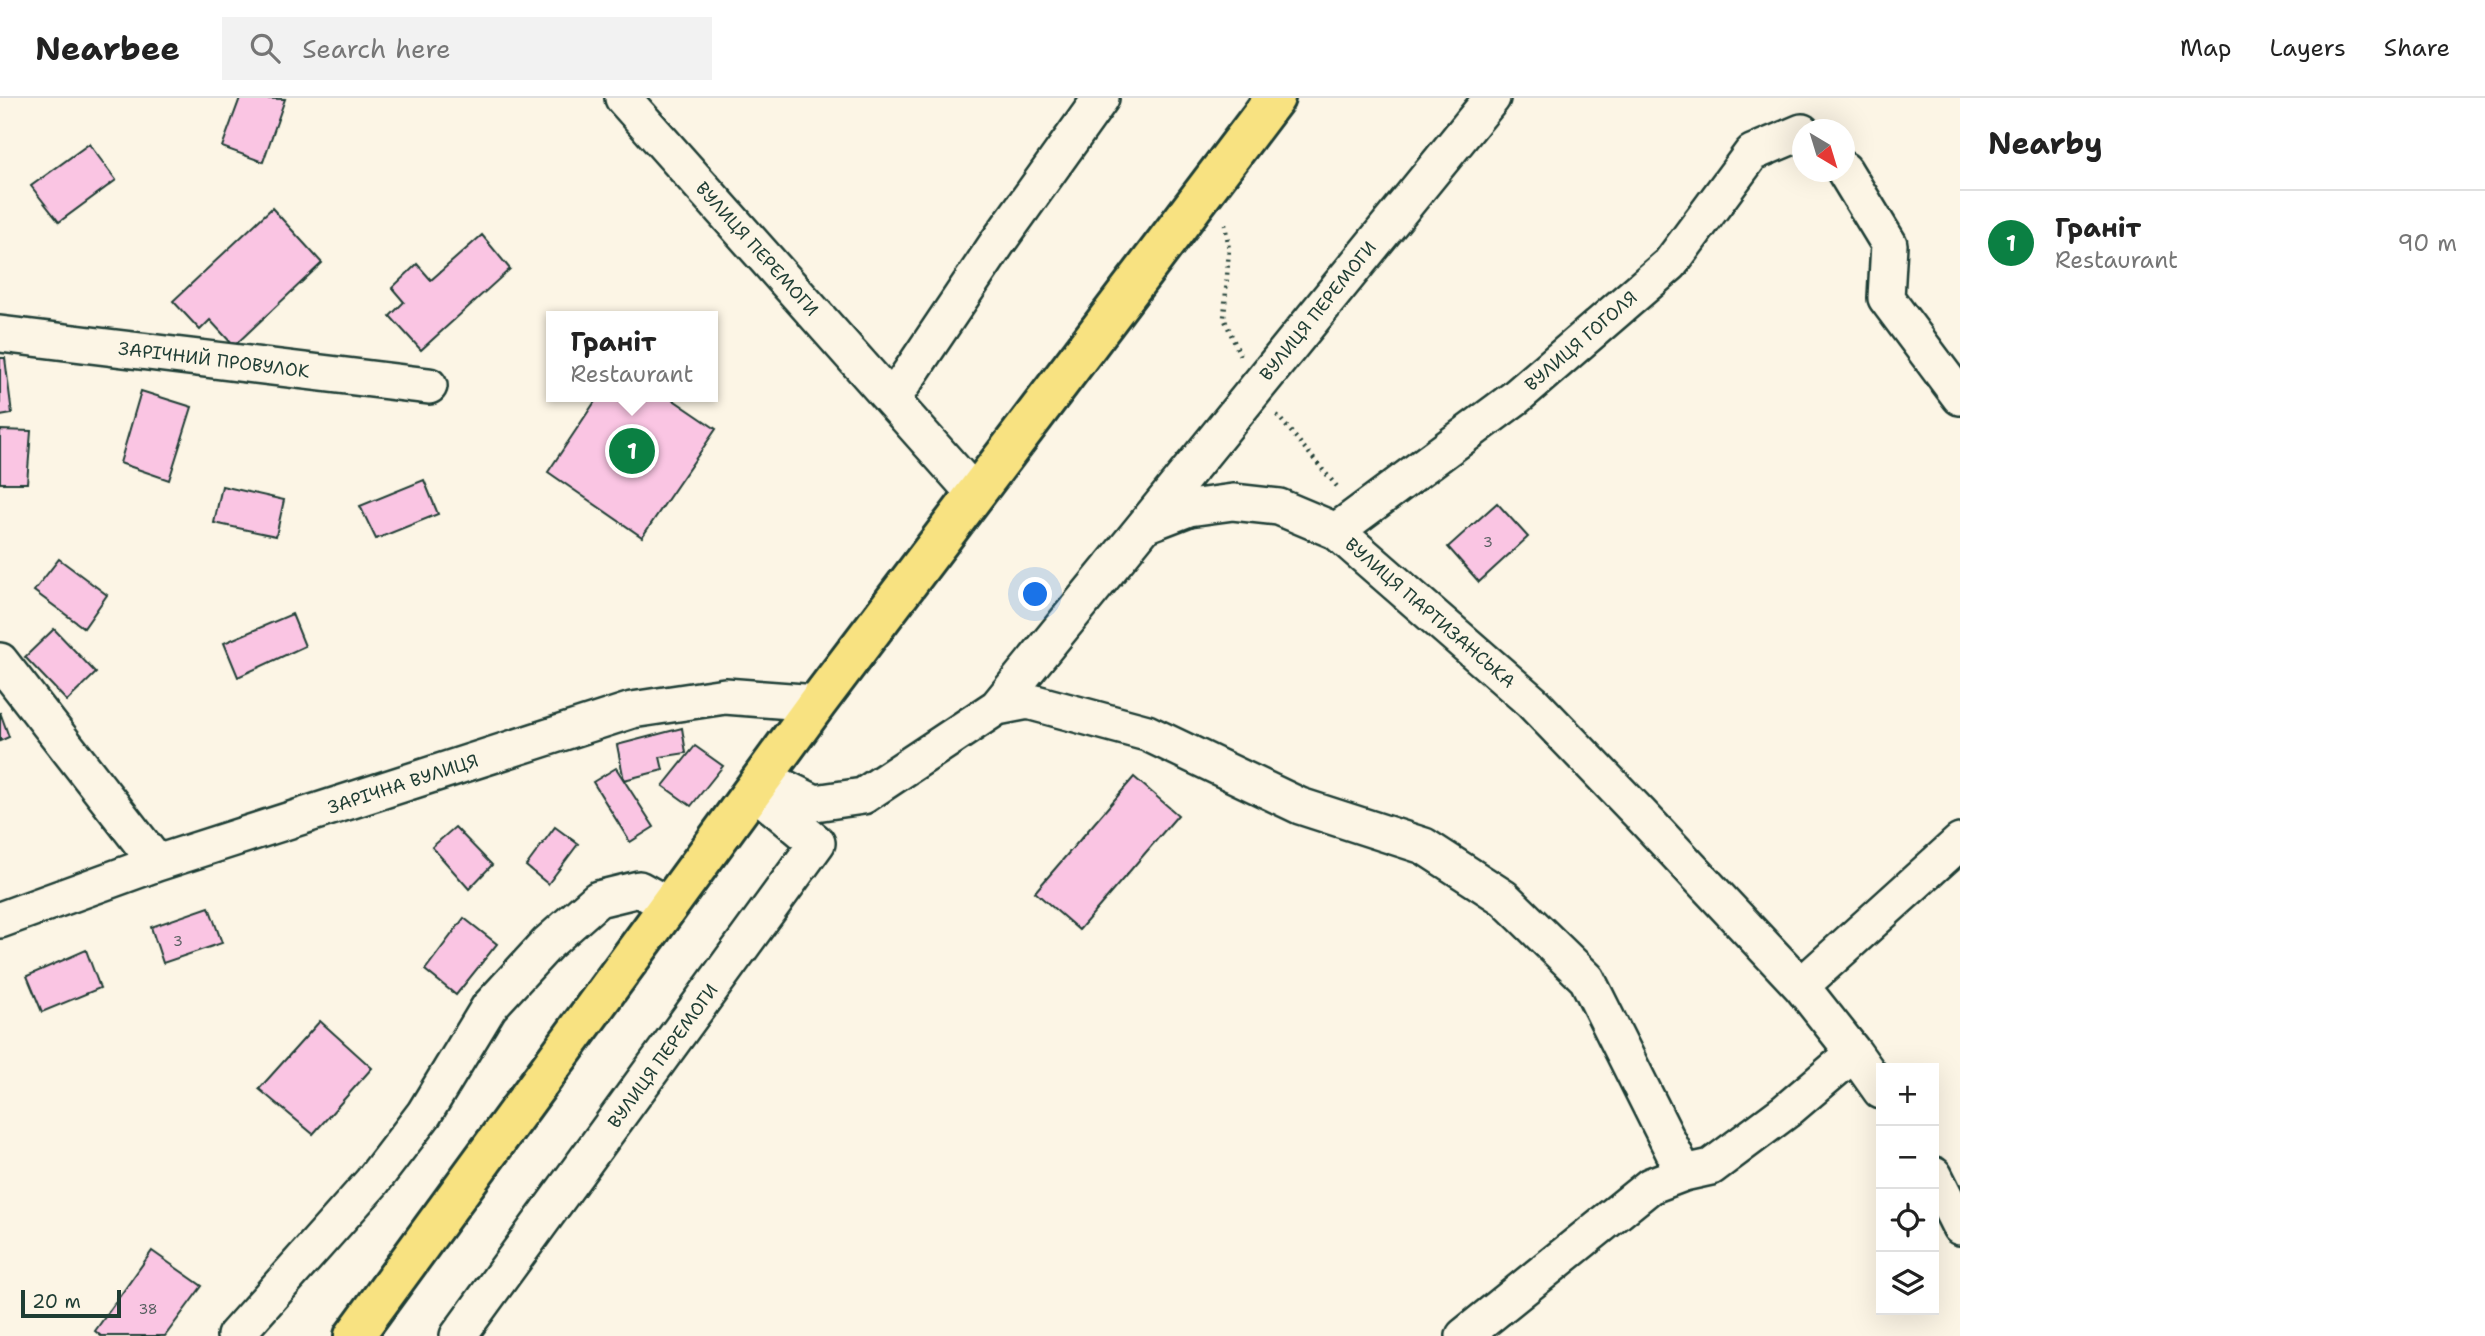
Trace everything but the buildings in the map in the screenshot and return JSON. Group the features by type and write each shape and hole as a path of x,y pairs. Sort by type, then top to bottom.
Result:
{"main road":[{"path":"354,1336 757,783 1275,98"}],"street":[{"name":"ВУЛИЦЯ ПЕРЕМОГИ","path":"623,98 975,494"},
{"path":"892,400 998,242 1101,98"},
{"name":"ВУЛИЦЯ ПЕРЕМОГИ","path":"1145,525 1492,98"},
{"name":"ВУЛИЦЯ ГОГОЛЯ","path":"1336,531 1515,398 1670,264 1752,153 1792,136"},
{"path":"1851,182 1889,244 1886,298 1960,397"},
{"name":"ЗАРІЧНИЙ ПРОВУЛОК","path":"0,334 429,386"},
{"name":"ВУЛИЦЯ ПАРТИЗАНСЬКА","path":"757,783 815,803 863,796 997,707 1145,525 1189,508 1233,502 1279,507 1336,531 1532,702 1801,986 1876,1084"},
{"path":"0,661 157,863"},
{"name":"ЗАРІЧНА ВУЛИЦЯ","path":"0,920 157,863 632,710 725,696 817,703"},
{"path":"997,707 1028,701 1147,733 1300,806 1424,846 1504,898 1587,979 1684,1173"},
{"name":"ВУЛИЦЯ ПЕРЕМОГИ","path":"458,1336 817,843 757,783"},
{"path":"1801,986 1960,842"},
{"path":"235,1336 372,1182 424,1114 489,1007 548,943 598,899 639,889 668,905"},
{"path":"1464,1336 1650,1186 1684,1173 1711,1167 1786,1111 1854,1053"},
{"path":"1939,1185 1960,1227"}],"place":[{"name":"Граніт","path":"632,451"}]}
